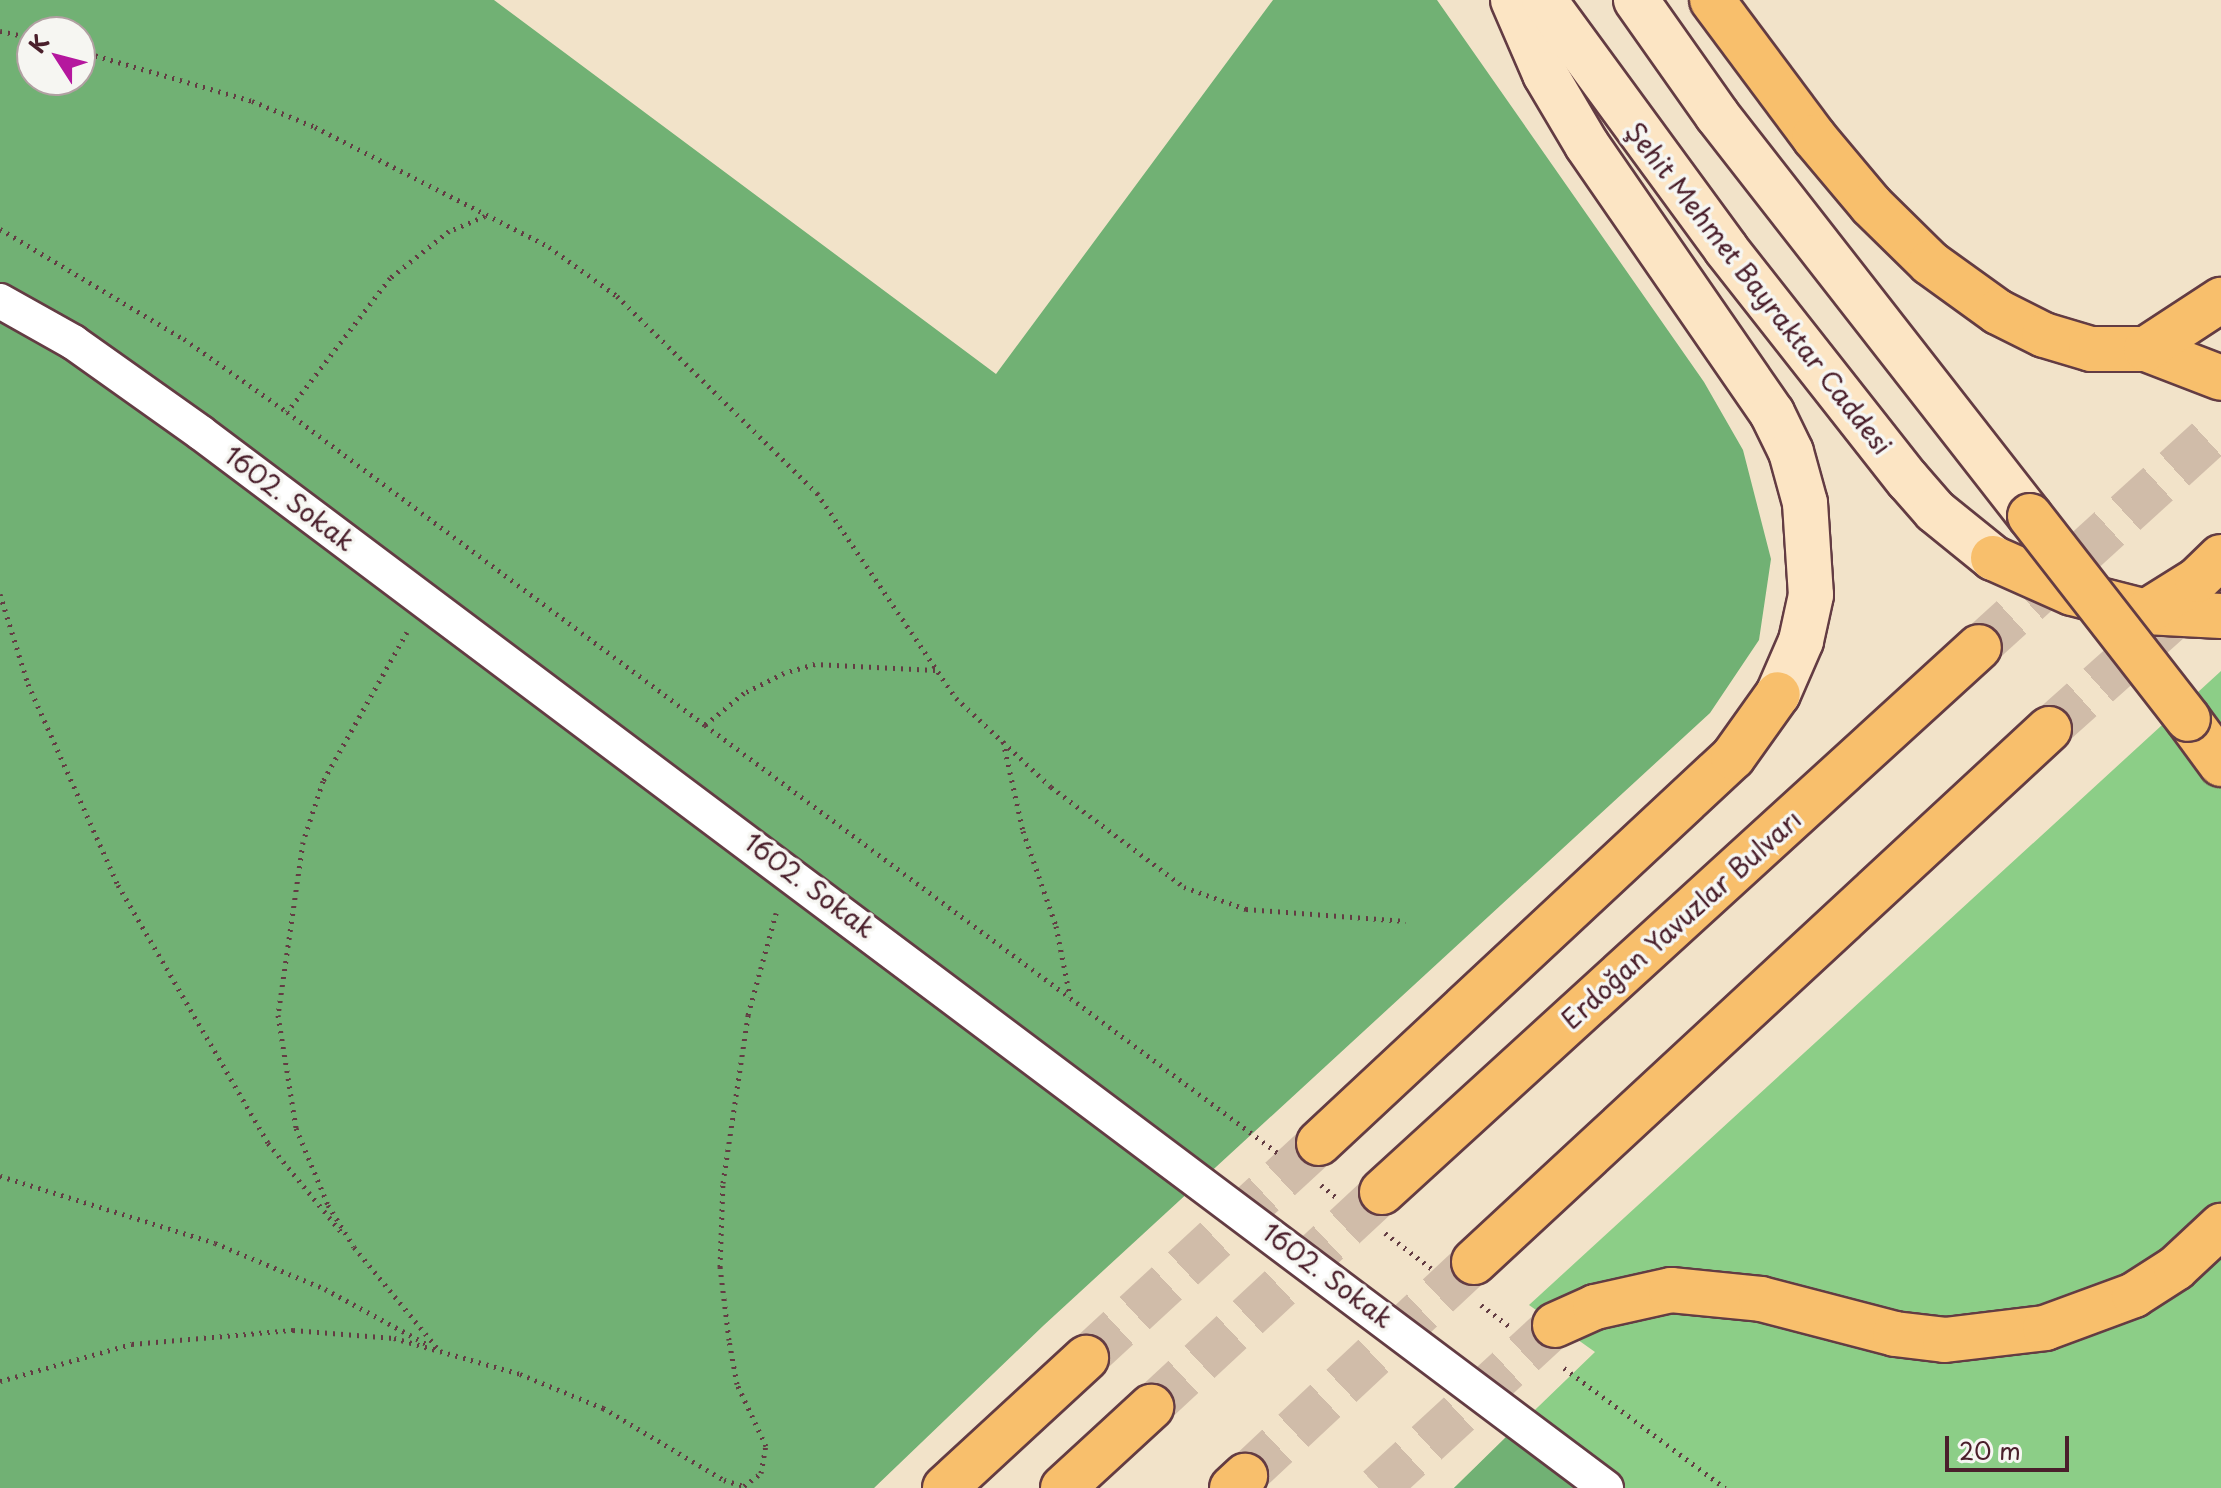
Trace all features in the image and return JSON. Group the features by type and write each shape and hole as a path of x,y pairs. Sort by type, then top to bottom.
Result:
{"main road":[{"path":"1304,1159 1733,757 1778,694 1801,641 1811,595 1805,503 1791,452 1772,413 1587,145 1545,74 1513,0"},
{"name":"Şehit Mehmet Bayraktar Caddesi","path":"1544,0 1726,249 1935,511 1993,558 2072,593 2146,612"},
{"path":"1636,0 1717,115 2221,764"},
{"path":"1712,0 1814,137 1871,205 1930,263 1998,312 2044,335 2091,349 2146,349 2221,378"},
{"path":"2146,349 2221,300"},
{"path":"2146,612 2221,557"},
{"path":"2146,612 2221,616"},
{"name":"Erdoğan Yavuzlar Bulvarı","path":"1367,1207 1979,647"},
{"path":"1461,1278 2049,729"},
{"path":"1547,1343 1595,1307 1671,1290 1761,1299 1895,1334 1945,1340 2045,1328 2134,1295 2176,1268 2221,1226"},
{"path":"945,1488 1086,1358"},
{"path":"1063,1488 1151,1407"}],"street":[{"name":"1602. Sokak","path":"0,301 73,342 429,602 792,872 1606,1488"}],"path":[{"path":"96,56 252,101 376,157 549,247 617,296 714,388 817,493 956,698 1051,787 1184,887 1246,909 1406,921"},
{"path":"287,412 390,278 449,231 485,216"},
{"path":"0,229 184,339 287,412 1071,998 1304,1159 1547,1343 1725,1488"},
{"path":"0,594 28,684 118,885 268,1143 438,1350"},
{"path":"354,1247 328,1205 296,1128 278,1015 303,842 323,781 394,649 429,602"},
{"path":"705,725 744,693 784,673 815,664 936,670"},
{"path":"1003,741 1023,831 1056,926 1071,998"},
{"path":"0,1381 132,1344 293,1330 394,1338 520,1374 603,1408 724,1480 744,1486 761,1473 766,1446 737,1384 729,1340 720,1267 723,1183 748,1015 772,922 792,872"},
{"path":"0,1176 215,1243 325,1289 438,1350"}],"green space":[{"path":"0,0 494,0 996,374 1273,0 1437,0 1704,382 1743,450 1771,559 1759,640 1710,713 1043,1326 874,1488 0,1488"},
{"path":"2221,671 2221,1488 1454,1488 1595,1352 1529,1305"},
{"path":"1509,1434 1582,1488 1454,1488"}],"tunnel":[{"path":"1979,647 2221,427"},
{"path":"2049,729 2199,595"},
{"path":"1086,1358 1319,1143"},
{"path":"1151,1407 1382,1192"},
{"path":"1245,1476 1474,1262"},
{"path":"1378,1488 1555,1325"}]}
